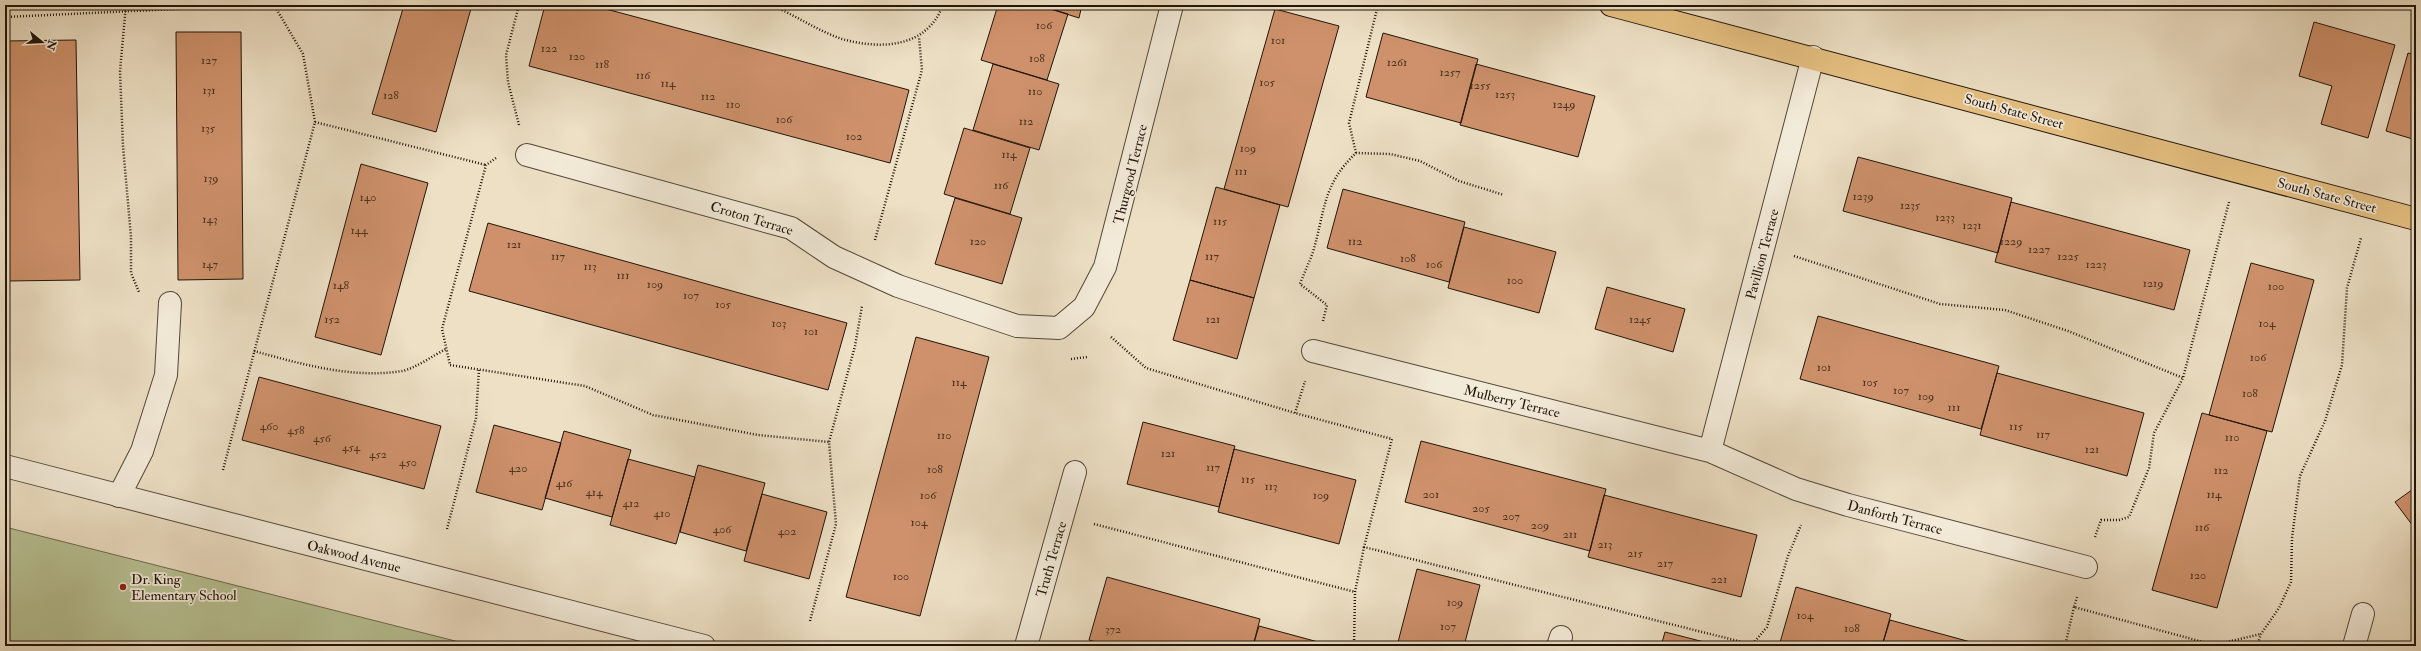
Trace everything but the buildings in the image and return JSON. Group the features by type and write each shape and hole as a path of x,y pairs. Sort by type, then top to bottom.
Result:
{"main road":[{"name":"South State Street","path":"1611,5 1813,57 2416,219"}],"street":[{"name":"Thurgood Terrace","path":"1059,328 1084,307 1106,267 1172,5"},
{"name":"Pavillion Terrace","path":"1710,451 1813,57"},
{"name":"Croton Terrace","path":"524,146 792,228 834,257 898,286 1017,326 1059,328"},
{"path":"120,496 142,450 166,375 170,303"},
{"name":"Mulberry Terrace","path":"1313,351 1710,451"},
{"name":"Danforth Terrace","path":"1710,451 1796,489 2086,567"},
{"name":"Oakwood Avenue","path":"5,466 704,646"},
{"name":"Truth Terrace","path":"1026,646 1075,472"},
{"path":"2354,646 2364,614"}],"path":[{"path":"126,5 127,12 120,70 123,146 131,237 132,273 143,300 170,303"},
{"path":"5,17 262,5"},
{"path":"223,470 315,122 303,54 274,5"},
{"path":"315,122 486,165 524,146 508,82 506,55 519,5"},
{"path":"771,5 841,38 871,45 896,44 919,37 939,16 943,5"},
{"path":"1356,154 1349,123 1378,5"},
{"path":"810,621 836,524 829,442 855,346 867,272 922,70 919,37"},
{"path":"1295,413 1327,305 1300,284 1312,252 1328,189 1343,166 1356,154 1390,154 1420,161 1459,180 1504,195"},
{"path":"486,165 442,329 450,365 584,386 653,415 758,435 829,442"},
{"path":"2064,646 2074,607 2101,520 2119,520 2129,517 2149,468 2154,433 2183,378 2237,171"},
{"path":"2258,646 2261,634 2279,608 2291,582 2292,538 2300,476 2325,421 2342,365 2348,288 2370,207"},
{"path":"1764,247 1821,264 1940,304 2005,310 2068,331 2183,378"},
{"path":"1111,337 1146,368 1295,413 1392,439 1364,547 1355,592 1354,646"},
{"path":"254,351 316,367 365,372 404,371 446,349"},
{"path":"447,529 476,418 479,369"},
{"path":"1364,547 1750,645 1767,627 1788,556 1813,494"},
{"path":"1087,522 1355,592"},
{"path":"2074,607 2214,645 2261,634"}],"green space":[{"name":"Dr. King Elementary School","path":"5,527 475,646 5,646"}],"place":[{"name":"Dr. King Elementary School","path":"123,587"}]}
